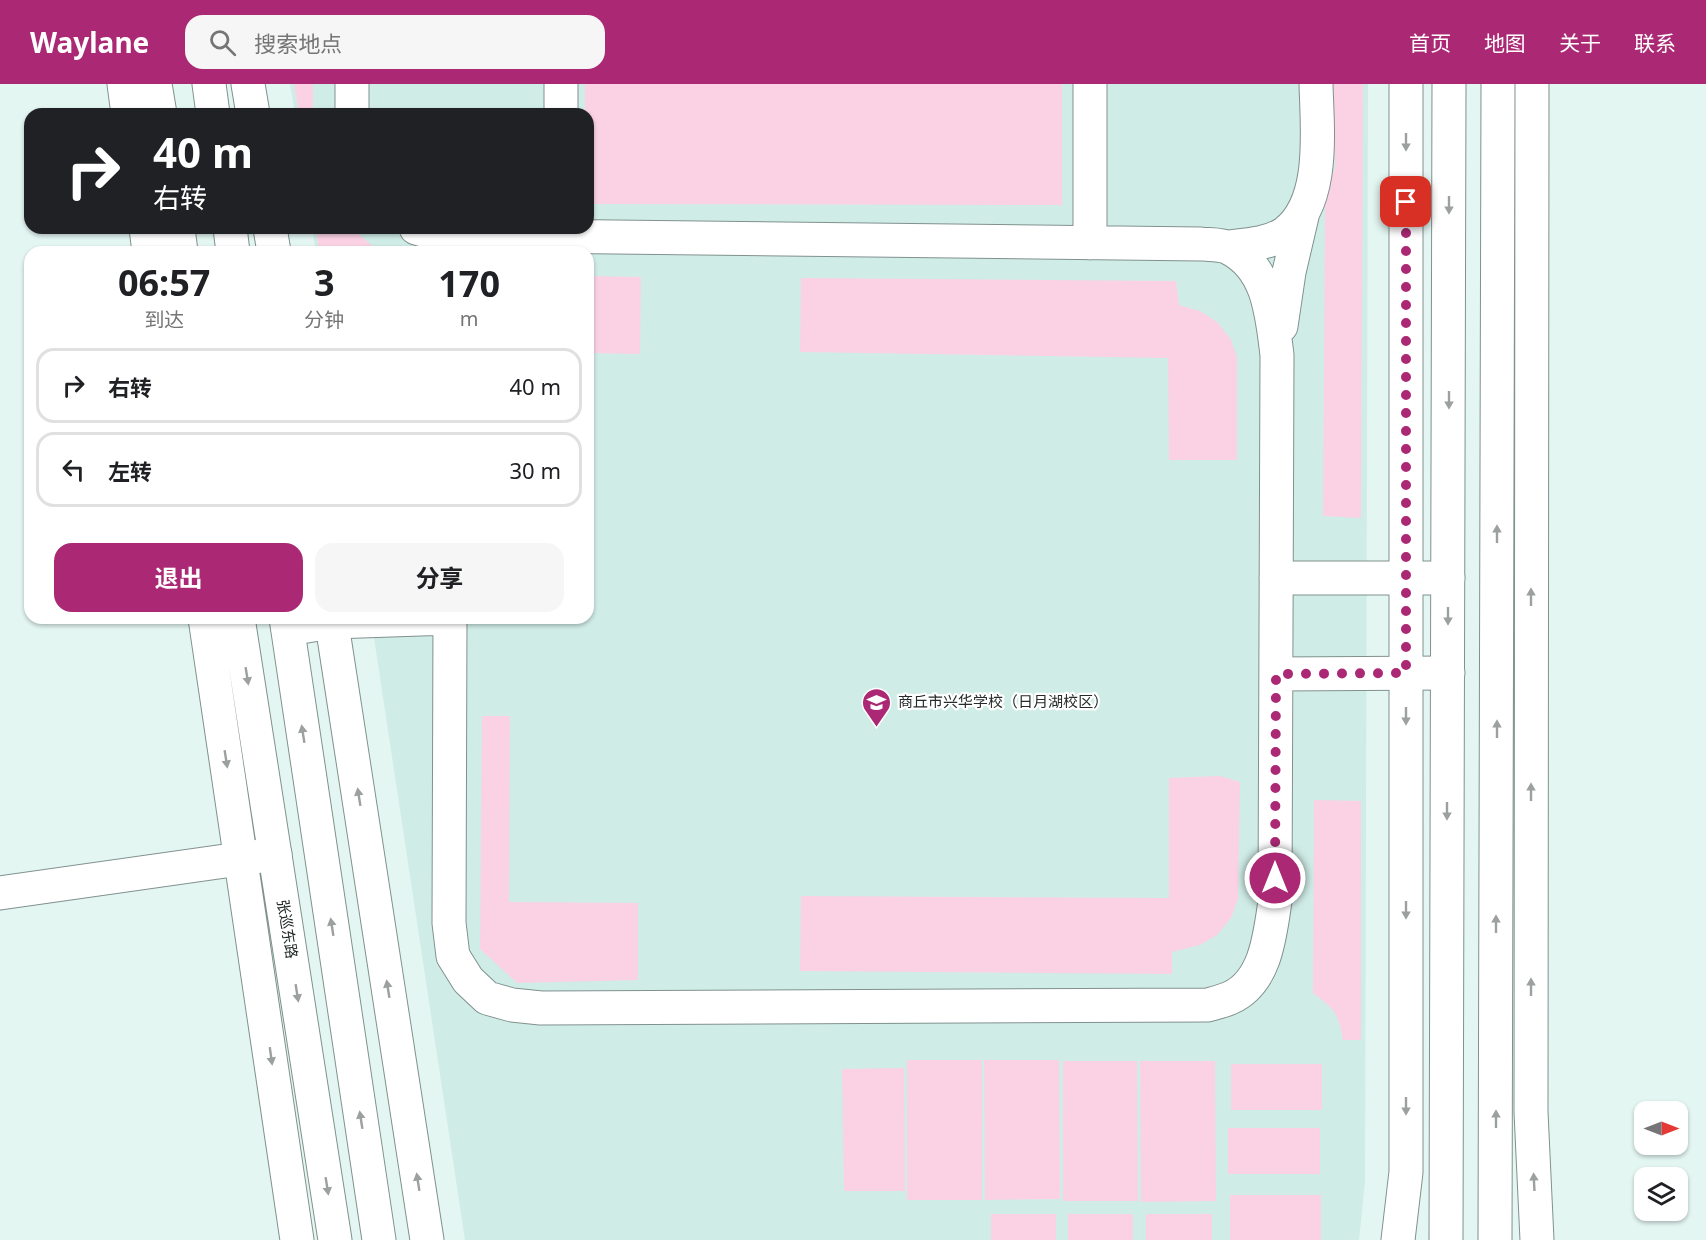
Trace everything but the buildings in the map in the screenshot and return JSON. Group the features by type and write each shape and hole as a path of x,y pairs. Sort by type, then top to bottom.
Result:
{"main road":[{"path":"124,84 127,108"},
{"path":"155,84 159,108"},
{"path":"209,84 212,108"},
{"path":"248,84 252,108"},
{"path":"352,84 352,108"},
{"path":"561,84 561,108"},
{"path":"1090,84 1090,243"},
{"path":"594,233 1201,244 1227,247 1257,243 1284,234 1298,222 1310,194 1317,168 1316,84"},
{"path":"1398,1240 1406,1172 1406,84"},
{"path":"1446,1240 1449,84"},
{"path":"1496,1240 1498,84"},
{"path":"1532,84 1530,1112 1537,1240"},
{"path":"450,624 449,923 453,956 468,980 487,998 512,1005 542,1008 1208,1005 1232,998 1247,986 1261,966 1269,939 1275,901 1277,355 1287,282 1303,210"},
{"path":"435,234 450,243 541,234"},
{"path":"1227,247 1250,262 1261,280 1269,301 1277,355"},
{"path":"1276,578 1448,578"},
{"path":"206,624 297,1240"},
{"name":"张巡东路","path":"239,624 335,1240"},
{"path":"287,624 379,1240"},
{"path":"332,624 427,1240"},
{"path":"1276,674 1448,673"},
{"path":"0,893 275,854"}],"shaded area":[{"name":"商丘市兴华学校（日月湖校区）","path":"290,84 1368,84 1365,1182 1359,1240 465,1240 372,624 594,624 594,246 315,246 313,234 594,234 594,108 294,108"},
{"path":"294,84 313,84 313,108 298,108"},
{"path":"585,84 1062,84 1062,205 594,204 594,108 585,108"},
{"path":"1333,84 1363,84 1361,518 1323,516 1325,204 1328,185 1335,168"},
{"path":"317,234 359,234 372,246 318,246"},
{"path":"594,276 641,277 640,354 594,353"},
{"path":"801,278 1176,281 1179,305 1200,311 1217,322 1230,338 1237,357 1237,460 1169,460 1168,358 800,352"},
{"path":"482,716 510,716 509,902 638,903 638,980 517,983 480,949"},
{"path":"1220,776 1240,782 1238,899 1231,918 1217,935 1200,945 1172,952 1172,974 800,971 801,896 1169,898 1169,778"},
{"path":"1314,800 1361,801 1361,1040 1343,1040 1334,1012 1313,993"},
{"path":"907,1060 982,1060 982,1200 907,1200"},
{"path":"984,1060 1059,1060 1060,1199 985,1200"},
{"path":"1063,1061 1137,1061 1138,1201 1063,1201"},
{"path":"1140,1061 1215,1061 1216,1201 1141,1202"},
{"path":"1231,1064 1322,1064 1322,1110 1231,1110"},
{"path":"904,1068 905,1191 844,1191 842,1069"},
{"path":"1228,1128 1320,1128 1320,1174 1228,1174"},
{"path":"1230,1195 1321,1195 1321,1240 1230,1240"},
{"path":"991,1214 1056,1214 1056,1240 991,1240"},
{"path":"1068,1214 1133,1214 1133,1240 1068,1240"},
{"path":"1146,1214 1212,1214 1212,1240 1146,1240"}],"place":[{"name":"商丘市兴华学校（日月湖校区）","path":"877,728"}],"route":[{"path":"1275,878 1276,674 1406,673 1406,202"}]}
